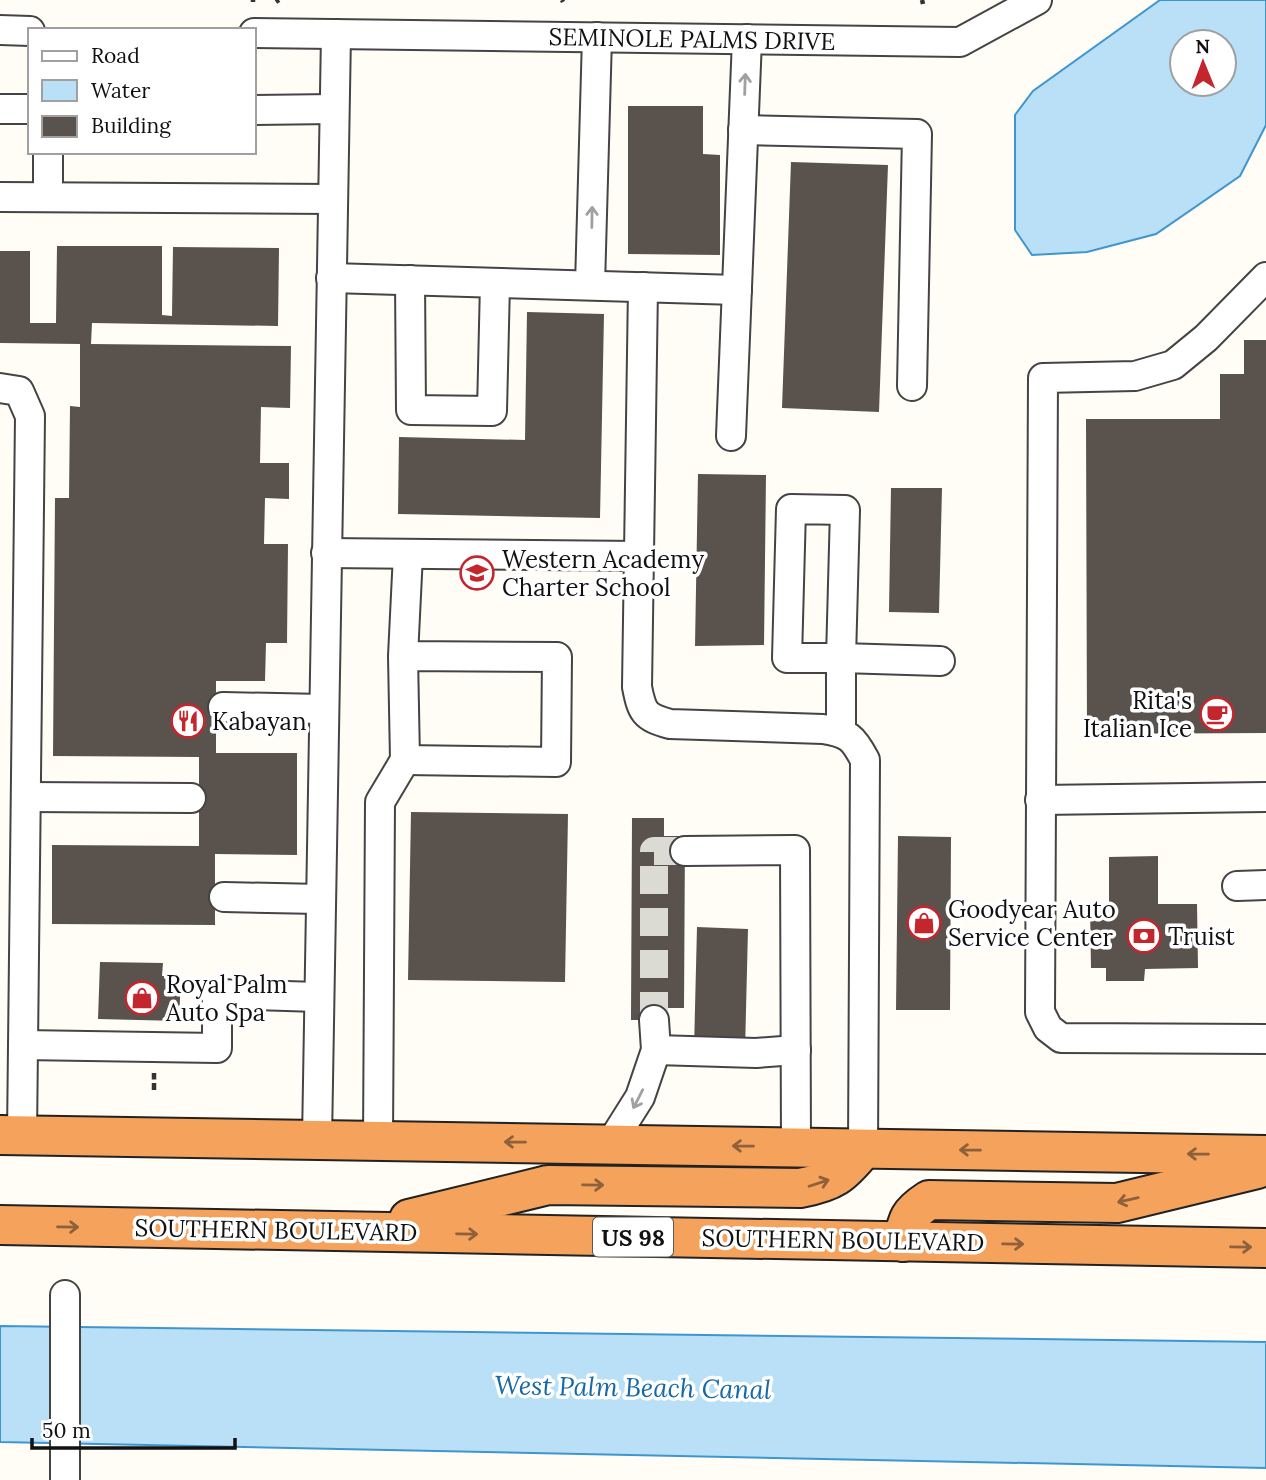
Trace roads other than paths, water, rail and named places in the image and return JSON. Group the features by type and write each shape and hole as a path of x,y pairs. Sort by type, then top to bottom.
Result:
{"highway":[{"path":"11,1136 1266,1155"},
{"path":"359,1232 548,1185 800,1188 823,1184 847,1170 863,1149"},
{"path":"904,1242 906,1224 914,1210 929,1200 1117,1203 1266,1167"},
{"name":"SOUTHERN BOULEVARD","path":"0,1226 1266,1248"}],"street":[{"name":"SEMINOLE PALMS DRIVE","path":"256,33 960,42 1037,0"},
{"path":"0,30 28,31"},
{"path":"317,1140 336,34"},
{"path":"590,285 597,37"},
{"path":"732,436 747,39"},
{"path":"0,109 28,109"},
{"path":"256,110 334,109"},
{"path":"744,130 917,134 912,386"},
{"path":"48,154 48,197"},
{"path":"0,197 333,199"},
{"path":"1266,277 1206,338 1173,365 1135,376 1043,377 1040,800 1040,1012 1048,1028 1061,1038 1266,1039"},
{"path":"331,278 737,290"},
{"path":"410,280 411,410 492,411 495,282"},
{"path":"643,287 637,687 641,707 650,719 670,724 823,729 842,732 855,741 865,760 863,1149"},
{"path":"0,388 19,391 30,416 17,810 13,852 23,1045 11,1136"},
{"path":"842,732 841,658 845,509 791,509 787,658 841,658 940,661"},
{"path":"326,553 639,556"},
{"path":"378,1141 380,802 405,760 403,656 408,554"},
{"path":"403,656 557,657 556,762 405,760"},
{"path":"223,707 323,709"},
{"path":"1040,800 1266,797"},
{"path":"17,810 191,798"},
{"path":"685,851 795,850 796,1147"},
{"path":"1237,886 1266,885"},
{"path":"224,897 320,899"},
{"path":"23,1045 217,1048 217,994 318,997"},
{"path":"611,1143 640,1097 656,1050 654,1020"},
{"path":"656,1050 756,1054 796,1050"},
{"path":"65,1295 65,1473"}],"water":[{"path":"1160,0 1266,0 1266,125 1240,176 1156,234 1087,252 1032,255 1015,230 1015,115 1033,91"},
{"name":"West Palm Beach Canal","path":"0,1326 1266,1342 1266,1468 0,1442"}],"tunnel":[{"path":"654,1020 654,851 685,851"}],"place":[{"name":"Western Academy Charter School","path":"477,573"},
{"name":"Rita's Italian Ice","path":"1217,714"},
{"name":"Kabayan","path":"188,721"},
{"name":"Goodyear Auto Service Center","path":"924,923"},
{"name":"Truist","path":"1144,936"},
{"name":"Royal Palm Auto Spa","path":"142,998"}]}
